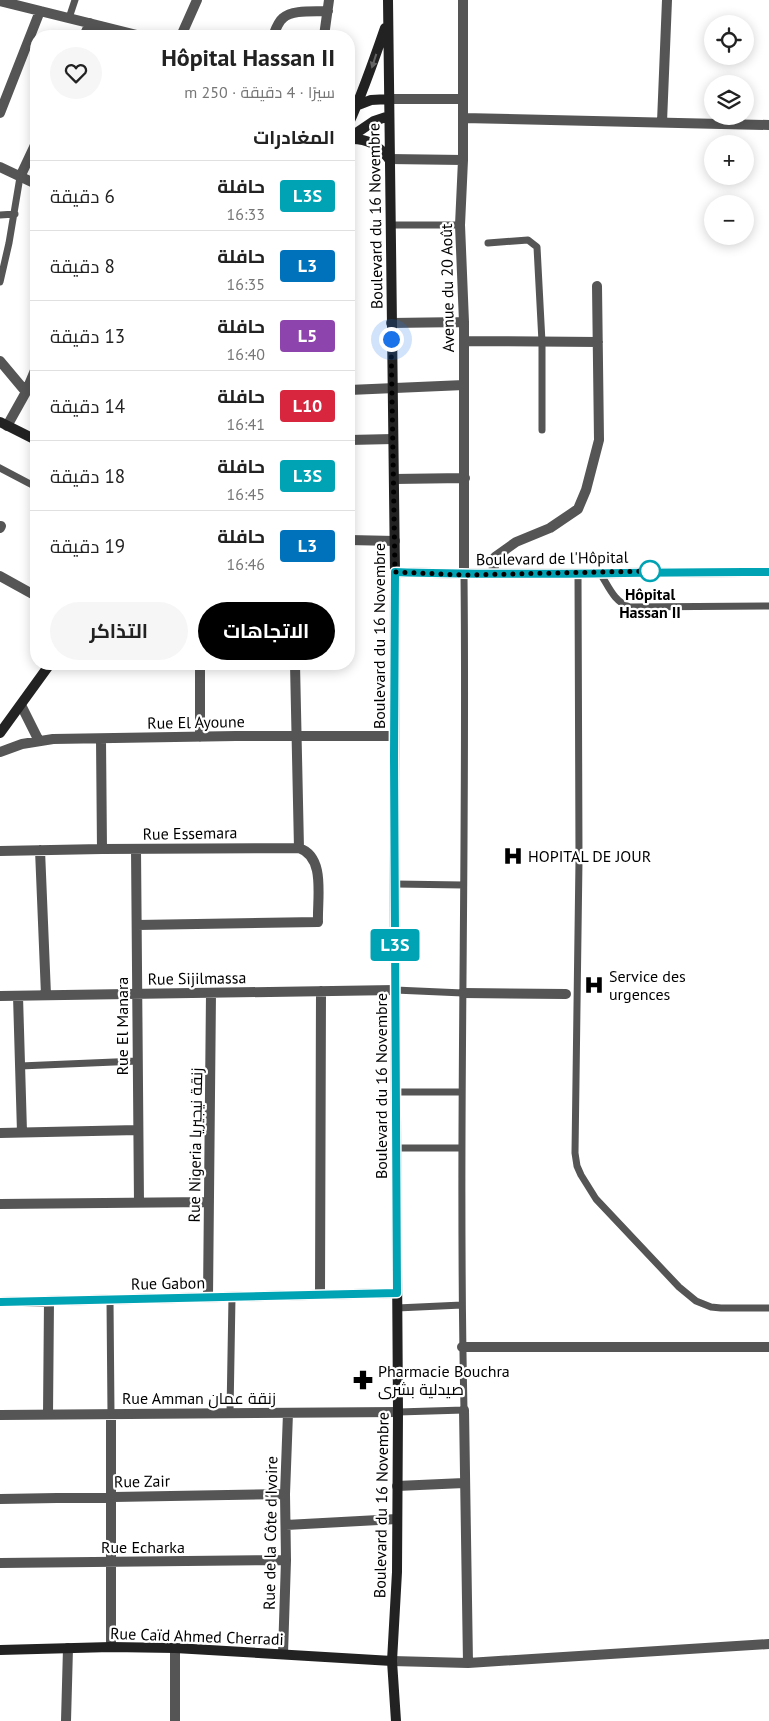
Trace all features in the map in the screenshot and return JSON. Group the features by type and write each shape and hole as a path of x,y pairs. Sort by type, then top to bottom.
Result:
{"street":[{"path":"184,30 197,0"},
{"path":"325,30 329,0"},
{"name":"Boulevard du 16 Novembre","path":"388,0 395,540 394,736 398,1412 397,1572 392,1661 396,1721"},
{"name":"Avenue du 20 Août","path":"463,0 463,160 460,225 464,322 464,575"},
{"path":"662,122 667,0"},
{"path":"0,2 119,30"},
{"path":"32,30 40,11"},
{"path":"276,30 280,22 295,13 328,11"},
{"path":"355,111 388,17"},
{"path":"87,30 90,22"},
{"path":"1,108 30,36"},
{"path":"358,105 371,100 463,99"},
{"path":"355,134 374,120 389,116"},
{"path":"463,118 769,124"},
{"path":"355,138 374,143 390,159 463,160"},
{"path":"20,177 30,156"},
{"path":"0,167 30,181"},
{"path":"493,574 496,556 516,542 550,528 578,509 584,496 599,440 597,286"},
{"path":"391,323 464,322"},
{"path":"464,341 598,342"},
{"path":"0,361 26,392"},
{"path":"30,382 26,392 4,424 30,437"},
{"path":"355,390 464,385"},
{"path":"355,440 393,439"},
{"path":"394,479 465,478"},
{"path":"355,540 395,540"},
{"name":"Boulevard de l'Hôpital","path":"395,572 464,575 769,572"},
{"path":"0,576 30,591"},
{"path":"1,731 46,670"},
{"path":"200,670 200,737"},
{"path":"137,925 318,922 318,873 311,854 299,848 295,670"},
{"path":"20,705 39,740"},
{"name":"Rue El Ayoune","path":"0,752 39,740 394,736"},
{"path":"102,738 102,848"},
{"name":"Rue Essemara","path":"0,851 102,848 299,848"},
{"name":"Rue El Manara","path":"136,849 138,1202"},
{"path":"40,850 46,995"},
{"name":"Rue Sijilmassa","path":"0,996 395,990"},
{"path":"320,1295 321,991"},
{"name":"Rue Nigeria زنقة نيجيريا","path":"208,1297 211,993"},
{"path":"462,993 566,994"},
{"path":"18,996 22,1132"},
{"path":"0,1133 138,1130"},
{"path":"0,1204 209,1202"},
{"name":"Rue Gabon","path":"0,1302 397,1293"},
{"path":"48,1414 49,1301"},
{"path":"462,1347 769,1347"},
{"path":"464,1410 468,1663"},
{"name":"Rue Amman زنقة عمان","path":"0,1415 398,1412"},
{"name":"Rue de la Côte d'Ivoire","path":"282,1654 286,1560 285,1494 288,1413"},
{"path":"111,1414 111,1647"},
{"path":"397,1486 464,1483"},
{"name":"Rue Zair","path":"0,1499 285,1494"},
{"path":"286,1525 397,1520"},
{"name":"Rue Echarka","path":"0,1563 286,1560"},
{"path":"392,1661 468,1663 769,1644"},
{"name":"Rue Caïd Ahmed Cherradi","path":"0,1650 111,1647 175,1648 392,1661"},
{"path":"66,1721 68,1648"},
{"path":"175,1648 175,1721"}],"lane":[{"path":"69,18 75,0"},
{"path":"0,282 15,214 20,177"},
{"path":"0,215 15,214"},
{"path":"390,225 460,225"},
{"path":"488,243 528,240 537,247 542,342 542,430"},
{"path":"0,468 30,484"},
{"path":"578,573 579,860 575,1153 577,1166 596,1199 680,1287 696,1301 711,1307 721,1308 769,1308"},
{"path":"600,573 616,599 630,608 769,606"},
{"path":"398,1412 464,1410 462,1347 462,993 465,700 464,575"},
{"path":"395,884 463,885"},
{"path":"395,990 462,993"},
{"path":"20,1066 138,1061"},
{"path":"397,1092 462,1092"},
{"path":"397,1148 462,1148"},
{"path":"230,1413 232,1297"},
{"path":"110,1300 111,1414"},
{"path":"397,1308 462,1305"}],"bus line":[{"name":"L3S","path":"0,1302 397,1293 394,756 395,572 464,575 660,571 769,572"}],"place":[{"name":"Hôpital Hassan II","path":"650,571"},
{"name":"HOPITAL DE JOUR","path":"513,856"},
{"name":"Service des urgences","path":"594,985"},
{"name":"Pharmacie Bouchra صيدلية بشرى","path":"363,1380"}],"route":[{"path":"391,339 395,572 464,575 650,571"}]}
